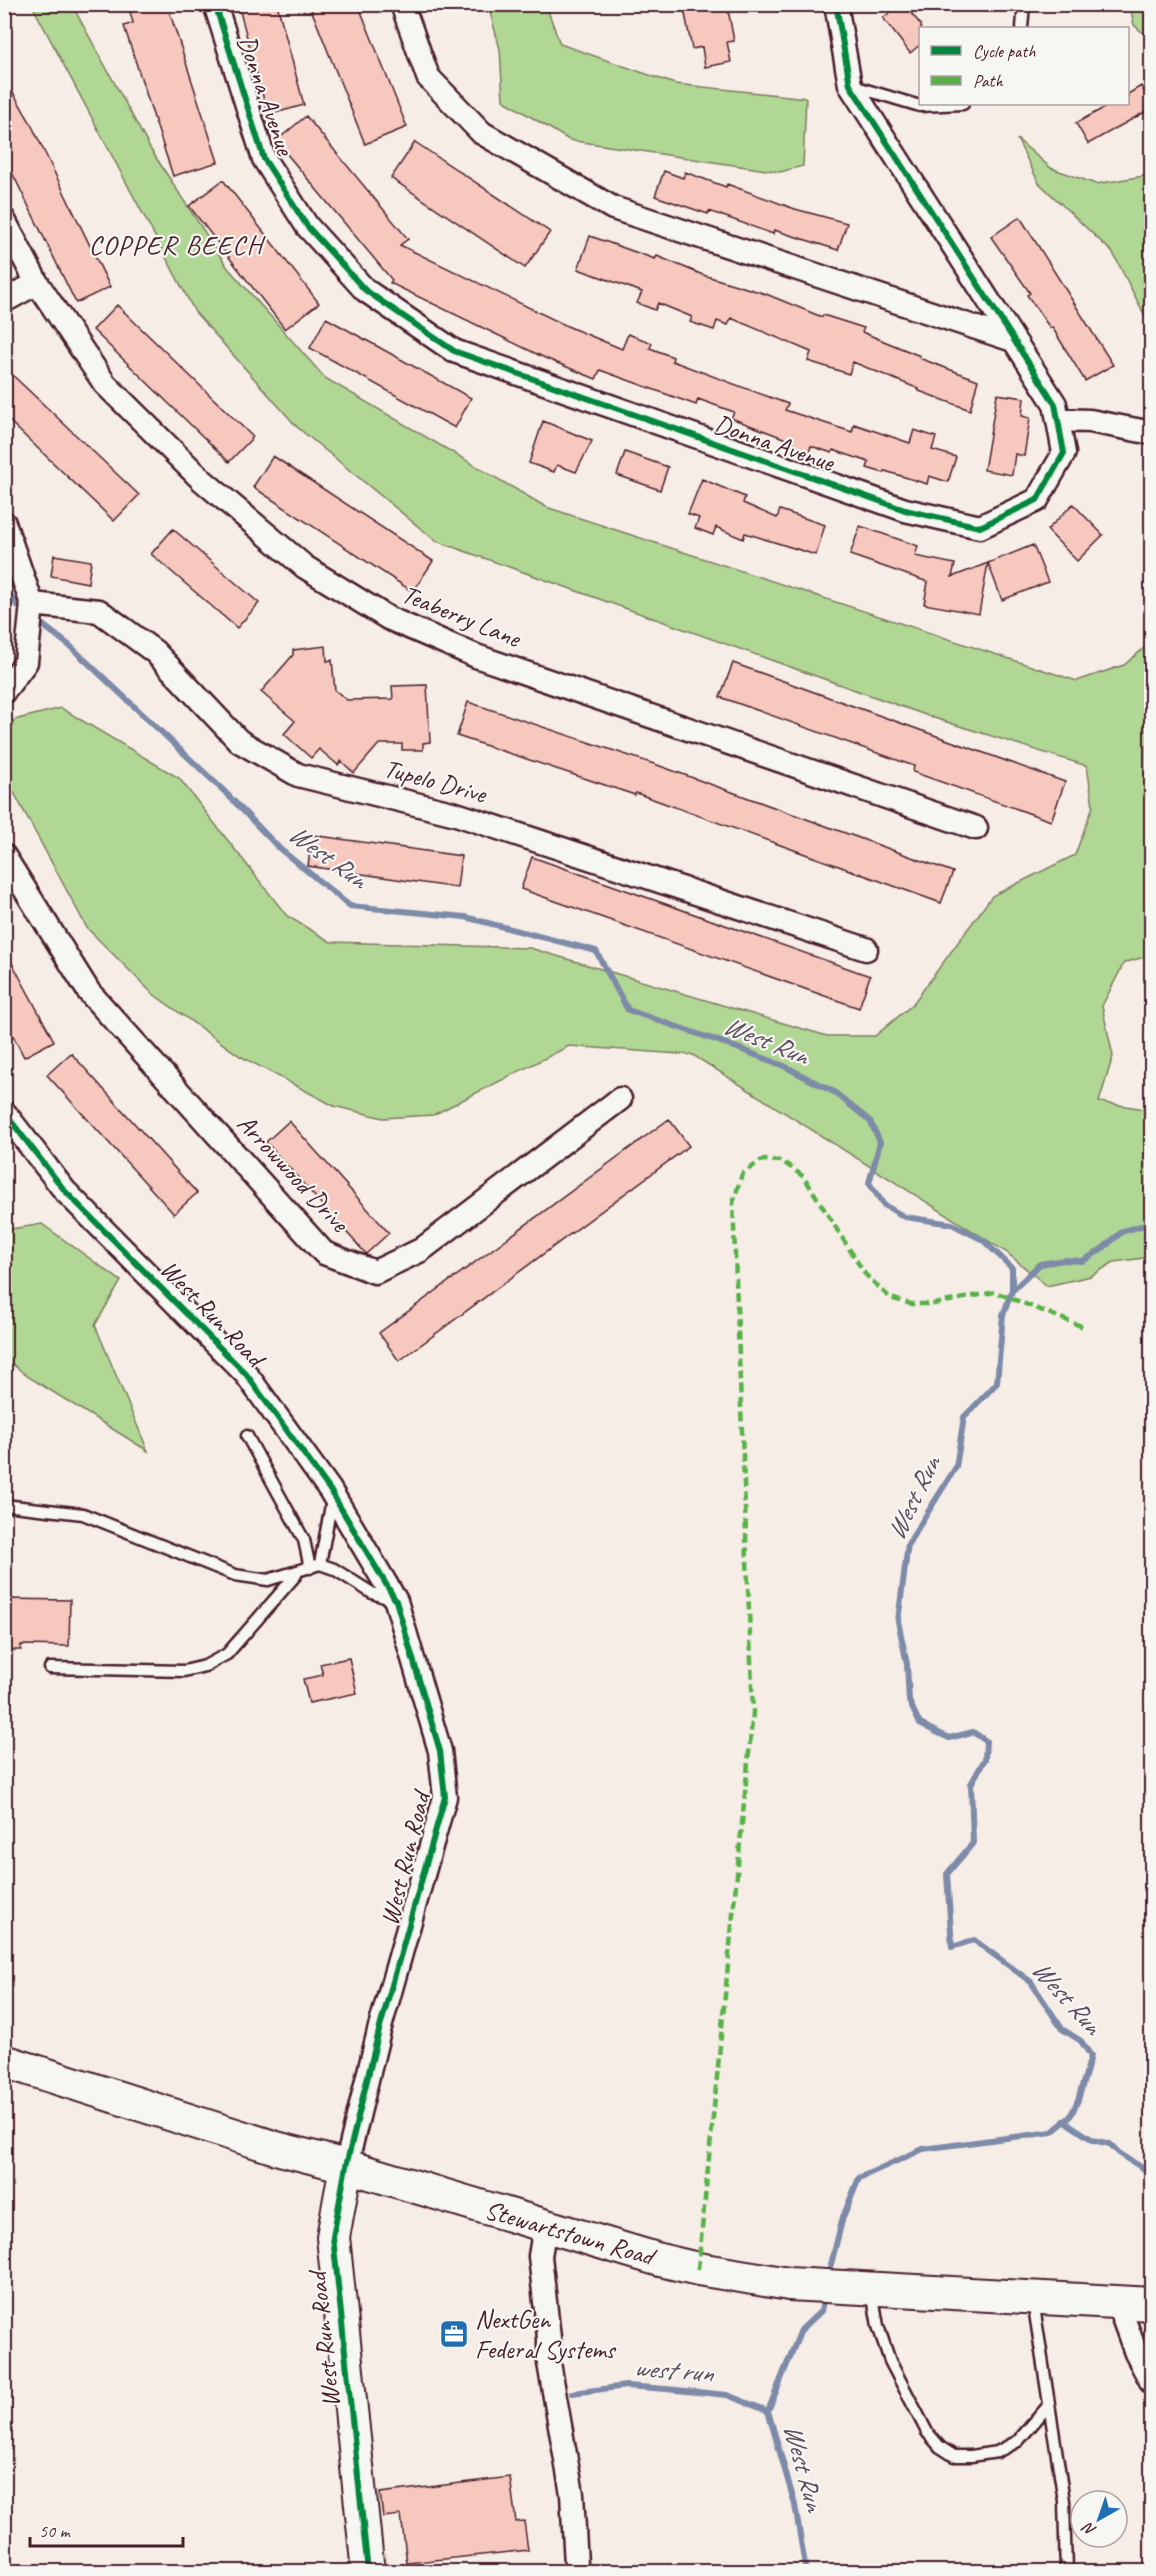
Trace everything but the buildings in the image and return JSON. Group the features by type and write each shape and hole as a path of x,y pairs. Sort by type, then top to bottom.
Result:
{"street":[{"name":"Donna Avenue","path":"215,4 264,159 307,226 365,290 454,351 905,510 980,527 1037,500 1064,453 1055,404 850,85"},
{"path":"402,4 428,77 482,133 612,208 1013,340"},
{"path":"836,4 850,85"},
{"name":"Teaberry Lane","path":"4,220 37,283 105,384 202,480 305,567 388,618 476,656 976,828"},
{"path":"4,302 37,283"},
{"path":"1058,420 1090,421 1152,433"},
{"path":"4,523 32,604 26,662 4,691"},
{"name":"Tupelo Drive","path":"32,604 99,611 155,652 239,741 298,775 456,814 866,948"},
{"name":"Arrowwood Drive","path":"4,856 89,992 324,1253 375,1272 421,1250 620,1099"},
{"name":"West Run Road","path":"4,1112 65,1191 246,1374 333,1495 396,1601 440,1751 445,1797 379,2031 346,2166 333,2237 368,2571"},
{"name":"Stewartstown Road","path":"4,2061 276,2148 346,2166 669,2262 789,2284 1152,2304"},
{"path":"545,2226 540,2256 549,2338 549,2363 572,2494 576,2564"},
{"path":"1117,2301 1136,2353 1152,2383"}],"lane":[{"path":"1022,27 1024,4"},
{"path":"850,85 920,106 942,105"},
{"path":"247,1436 304,1540 315,1566"},
{"path":"315,1566 333,1495"},
{"path":"4,1505 83,1514 235,1575 268,1580 315,1566 334,1569 372,1593 396,1601"},
{"path":"50,1668 184,1671 205,1666 227,1654 298,1572"},
{"path":"864,2288 890,2361 927,2432 940,2446 954,2456 998,2452 1018,2441 1048,2406"},
{"path":"1033,2297 1064,2501 1065,2571"}],"green space":[{"path":"32,5 72,5 151,150 228,268 325,378 546,507 1077,681 1124,665 1151,642 1151,955 1124,963 1102,1006 1113,1056 1099,1102 1151,1110 1151,1257 1114,1262 1091,1276 1047,1286 1006,1252 693,1055 569,1046 433,1115 383,1118 334,1106 240,1056 153,994 87,928 5,776 5,741 14,720 61,708 179,778 287,916 331,942 530,948 827,1036 875,1036 912,1005 992,896 1075,855 1093,806 1087,766 934,718 436,541 297,427 195,312"},
{"path":"488,5 546,5 560,44 675,84 806,98 803,166 780,172 569,140 503,100 500,49"},
{"path":"1130,5 1151,5 1151,40 1134,25"},
{"path":"1017,139 1051,168 1096,184 1144,176 1151,168 1151,328 1113,253 1039,183"},
{"path":"42,1224 121,1281 95,1325 148,1451 27,1376 5,1358 5,1230"}],"waterway":[{"name":"West Run","path":"4,586 17,605 25,610"},
{"name":"West Run","path":"35,619 70,646 224,791 280,849 350,906 465,917 596,951 628,1010 784,1066 834,1092 870,1121 880,1142 869,1183 884,1205 905,1217 952,1224 983,1240 1012,1268 1012,1291 1003,1315 997,1383 964,1417 956,1467 908,1544 898,1621 907,1664 909,1701 920,1724 949,1738 973,1732 986,1741 985,1759 971,1784 973,1843 947,1874 952,1947 974,1940 1031,1982 1062,2029 1081,2041 1091,2056 1078,2100 1070,2117 1052,2132 923,2149 859,2178 843,2217 828,2276"},
{"path":"1013,1290 1040,1264 1064,1260 1083,1261 1123,1231 1152,1223"},
{"path":"1064,2121 1093,2140 1110,2144 1119,2153 1152,2174"},
{"name":"West Run","path":"806,2572 795,2505 768,2411 801,2330 821,2311 824,2295"},
{"name":"west run","path":"572,2393 626,2386 666,2389 727,2395 768,2411"}],"marked path":[{"path":"698,2269 753,1712 733,1203 742,1174 762,1160 782,1161 804,1177 865,1274 890,1298 911,1304 934,1304 995,1292 1086,1328"}],"cycle path":[{"path":"215,4 264,159 307,226 365,290 454,351 905,510 980,527 1037,500 1064,453 1055,404 850,85 836,4"},
{"path":"4,1112 65,1191 246,1374 330,1490 396,1601 440,1751 445,1797 379,2031 346,2166 333,2237 368,2572"}],"place":[{"name":"NextGen Federal Systems","path":"454,2334"}],"district":[{"name":"COPPER BEECH","path":"176,245"}]}
